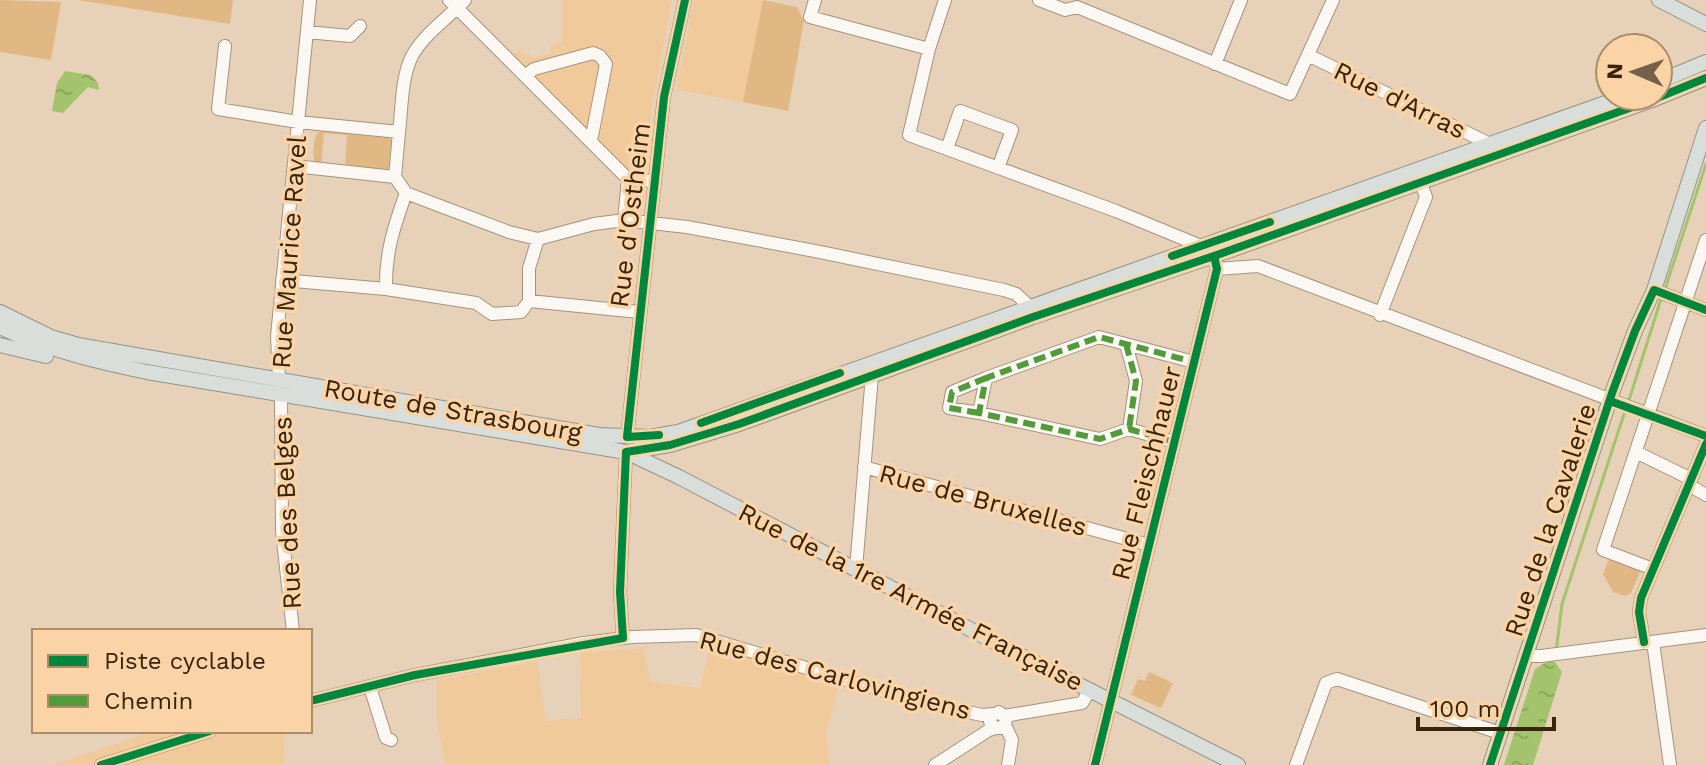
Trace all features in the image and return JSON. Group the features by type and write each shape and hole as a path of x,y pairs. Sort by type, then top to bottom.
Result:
{"main road":[{"path":"1659,0 1706,24"},
{"path":"1674,75 1706,62"},
{"path":"627,445 670,445 739,424 1201,246 1706,78"},
{"path":"627,445 678,432 1013,312 1031,312 1215,262 1594,109"},
{"name":"Rue de la Cavalerie","path":"1490,765 1500,733 1533,656 1610,401 1635,331 1654,290 1706,128"},
{"path":"1201,246 1215,262"},
{"name":"Route de Strasbourg","path":"0,303 20,322"},
{"name":"Route de Strasbourg","path":"0,312 51,337 78,345 280,388"},
{"name":"Route de Strasbourg","path":"0,327 34,343 80,358"},
{"name":"Route de Strasbourg","path":"0,345 54,358 80,358 280,388 627,445"},
{"name":"Rue de la 1re Armée Française","path":"627,445 663,469 1238,765"},
{"path":"663,469 670,445"}],"street":[{"name":"Rue Maurice Ravel","path":"280,388 277,336 310,0"},
{"name":"Rue d'Ostheim","path":"623,638 620,592 627,445 639,312 664,97 685,0"},
{"path":"815,0 810,17 929,49"},
{"path":"945,0 929,49 909,135 1116,211 1201,246"},
{"path":"1039,0 1065,10 1078,4 1290,94 1333,0"},
{"path":"1215,64 1241,0"},
{"path":"654,181 628,179 457,3 412,56 406,71 395,177 406,193 509,232 538,239 594,224 624,220 649,223 820,252 1004,290 1016,294 1031,312"},
{"path":"307,32 350,36 360,26"},
{"name":"Rue Maurice Ravel","path":"225,46 218,109 298,122"},
{"path":"525,76 534,69 593,53 600,56 606,64 589,140"},
{"name":"Rue d'Arras","path":"1308,55 1494,150"},
{"path":"947,149 960,111 1012,130 998,168"},
{"path":"298,122 399,132"},
{"path":"294,166 395,177"},
{"name":"Rue d'Ostheim","path":"624,220 628,179"},
{"path":"1380,315 1426,197 1420,181"},
{"path":"386,289 385,260 391,232 406,193"},
{"path":"282,280 386,289 476,303 492,314 521,312 529,301 529,268 538,239"},
{"path":"1653,569 1603,550 1706,240"},
{"path":"1215,262 1258,266 1380,315 1706,436"},
{"name":"Rue Fleischhauer","path":"1095,765 1194,362 1215,262"},
{"path":"1004,290 1013,312"},
{"path":"1654,290 1706,310"},
{"path":"529,301 639,312"},
{"path":"1174,442 1129,429 1100,439 949,408 952,392 1099,337 1194,362"},
{"path":"1126,344 1136,381 1129,429"},
{"path":"856,569 872,375"},
{"path":"979,413 986,378"},
{"name":"Rue des Belges","path":"280,388 282,531 293,629"},
{"path":"1670,765 1639,605 1706,444"},
{"path":"1636,452 1685,476 1706,495"},
{"name":"Rue de Bruxelles","path":"864,467 1149,545"},
{"name":"Rue des Carlovingiens","path":"312,701 445,669 623,638 696,635 871,688 997,721"},
{"path":"1533,656 1706,635"},
{"path":"1296,765 1326,683 1337,679 1500,733"},
{"path":"370,687 386,738 391,740"},
{"path":"935,765 997,721 1082,703 1090,690"},
{"path":"997,721 1012,740 1008,765"},
{"path":"101,765 204,733"}],"shaded area":[{"path":"0,0 61,2 51,60 0,52"},
{"path":"78,0 233,0 230,24"},
{"path":"562,0 672,0 652,106 644,171 626,169 514,55 519,49 533,58 551,53 550,46 562,42"},
{"path":"694,0 763,0 743,102 676,90"},
{"path":"763,0 797,7 804,21 788,111 743,102"},
{"path":"324,130 389,138 392,141 388,170 382,172 316,164 313,153 317,133","holes":["324,133 347,135 345,166 321,164"]},
{"path":"1611,559 1640,572 1631,593 1625,596 1613,592 1603,574"},
{"path":"711,641 840,680 826,733 830,765 445,765 437,720 437,680 537,661 546,721 581,718 580,653 644,648 650,681 700,688"},
{"path":"1149,672 1173,683 1161,708 1131,695 1138,679 1145,681"},
{"path":"148,733 285,733 284,765 52,765"}],"water":[{"path":"65,71 91,75 98,83 99,90 88,87 63,113 52,111 57,83"},
{"path":"1548,661 1555,662 1562,672 1533,765 1504,765 1535,669"}],"waterway":[{"path":"1665,289 1706,164"},
{"path":"1629,400 1661,299"},
{"path":"1556,652 1562,604 1624,414"}],"marked path":[{"path":"1174,442 1129,429 1100,439 979,413 986,378 1099,337 1194,362"},
{"path":"1126,344 1136,381 1129,429"},
{"path":"979,413 949,408 952,392 986,378"}],"cycle path":[{"path":"659,435 627,437 664,97 685,0"},
{"path":"312,701 415,675 623,638 620,592 626,452 670,445 739,424 1033,317 1652,100 1706,78"},
{"path":"1172,256 1270,222"},
{"path":"1095,765 1217,269 1214,256"},
{"path":"1490,765 1612,393 1654,290 1706,310"},
{"path":"701,423 840,373"},
{"path":"1610,401 1706,436"},
{"path":"1644,642 1639,612 1641,598 1706,444"},
{"path":"101,765 204,733"}]}
